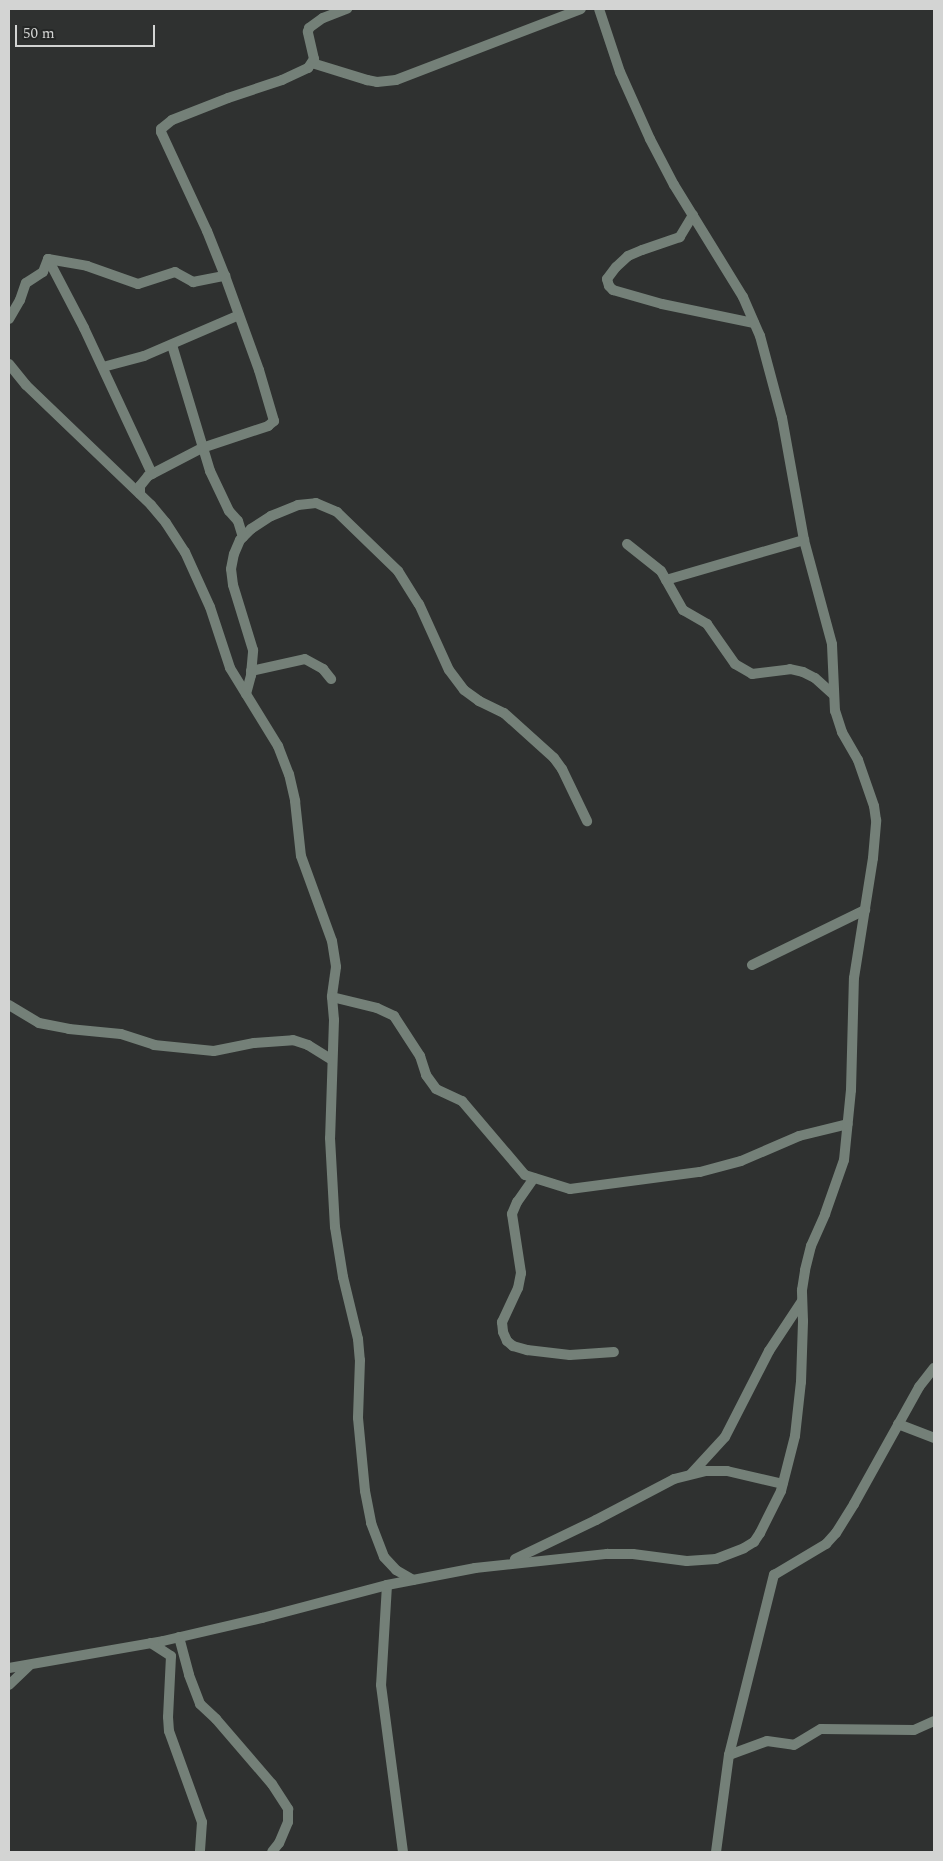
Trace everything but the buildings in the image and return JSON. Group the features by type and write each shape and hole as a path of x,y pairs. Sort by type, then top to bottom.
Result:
{"street":[{"path":"140,494 142,481 152,474 202,448 268,426 274,421 225,276 161,129 172,120 228,98 282,80 308,68 314,59 308,32 309,28 323,18 347,9"},
{"path":"312,63 367,80 396,80 582,9"},
{"path":"9,1668 180,1637 387,1585 506,1564 606,1554 633,1554 687,1561 716,1559 754,1542 760,1534 783,1484 795,1436 801,1382 802,1290 810,1246 840,1176 848,1124 854,978 866,910 875,845 876,820 874,806 858,760 838,723 834,695 835,672 832,644 804,540 782,418 754,323 743,297 650,139 620,72 599,9"},
{"path":"693,215 680,237 628,256 616,267 608,279 609,286 613,290 662,304 754,323"},
{"path":"48,259 87,266 138,284 175,272 193,282 225,276"},
{"path":"9,319 20,300 26,283 43,272 48,259"},
{"path":"48,259 103,367 152,474"},
{"path":"103,367 172,346 203,329 239,315"},
{"path":"172,346 202,448 220,493 229,511 238,521 243,537"},
{"path":"9,364 26,385 140,494 166,523 185,552 210,607 223,652 278,746 290,774 301,856 332,941 336,967 332,997 330,1124 335,1227 343,1277 358,1339 360,1360 358,1418 365,1491 371,1523 384,1556 396,1570 413,1580"},
{"path":"246,694 253,650 233,584 231,569 234,554 243,537 251,529 271,516 298,505 316,503 336,512 398,571 420,604 449,670 464,690 479,701 504,713 554,758 562,769 587,821"},
{"path":"666,580 804,540"},
{"path":"628,544 651,562 666,580 683,610 707,624 734,664 745,672 752,674 790,669 803,672 814,678 834,695"},
{"path":"251,671 305,659 322,669 331,679"},
{"path":"752,965 866,910"},
{"path":"332,997 377,1008 394,1016 420,1056 429,1081 436,1089 462,1101 517,1168 525,1175 570,1189 700,1172 741,1161 799,1136 848,1124"},
{"path":"9,1005 39,1023 69,1029 121,1034 154,1045 214,1051 293,1040 308,1045 332,1060"},
{"path":"534,1178 517,1202 512,1214 521,1273 518,1288 502,1322 503,1332 507,1341 513,1346 527,1350 570,1355 614,1352"},
{"path":"690,1475 725,1437 769,1350 802,1301"},
{"path":"716,1852 729,1755 774,1575 826,1544 836,1533 919,1386 934,1368"},
{"path":"898,1424 934,1438"},
{"path":"506,1564 674,1479 704,1471 727,1471 783,1484"},
{"path":"387,1585 381,1685 403,1852"},
{"path":"180,1637 189,1675 200,1704 216,1718 272,1784 288,1809 288,1822 280,1843 272,1852"},
{"path":"151,1643 171,1656 169,1731 199,1808 202,1829 200,1852"},
{"path":"9,1685 30,1665"},
{"path":"729,1755 767,1741 794,1745 821,1729 914,1730 934,1721"}]}
